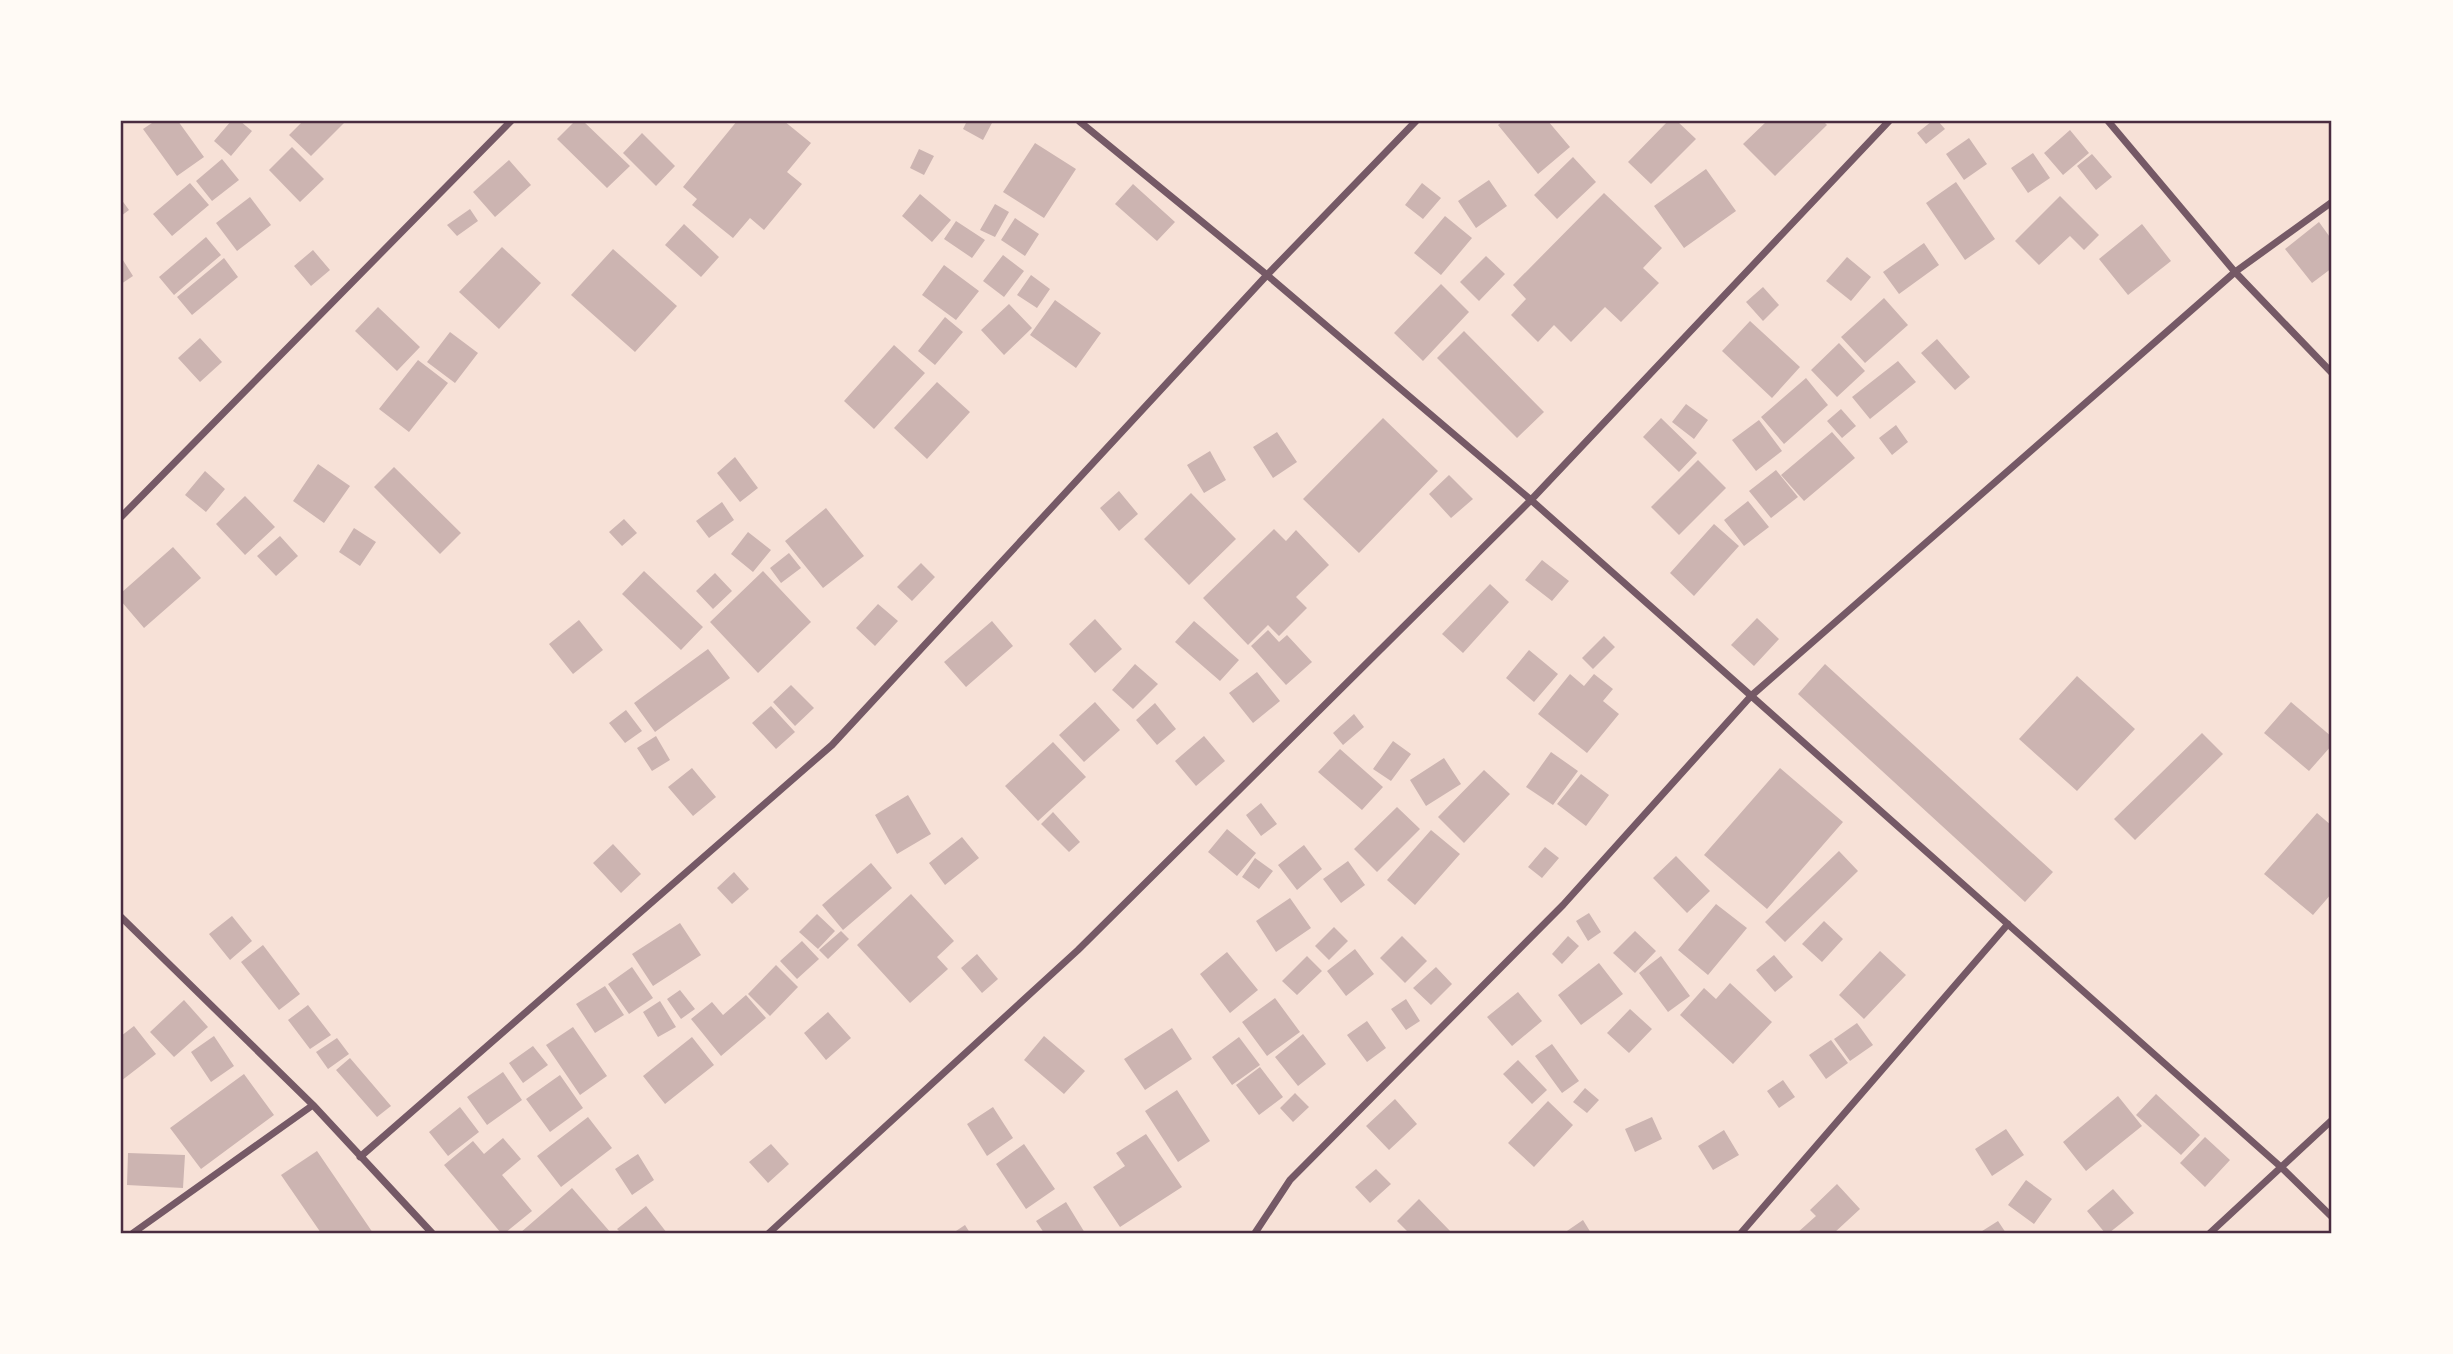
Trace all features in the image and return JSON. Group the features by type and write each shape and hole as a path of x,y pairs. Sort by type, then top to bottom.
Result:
{"street":[{"path":"121,517 512,121"},
{"path":"1079,121 1267,275 1531,500 2282,1168 2332,1217"},
{"path":"360,1157 832,745 1267,275 1416,121"},
{"path":"769,1233 1078,950 1531,500 1889,121"},
{"path":"2108,121 2235,272 2332,373"},
{"path":"1255,1233 1290,1180 1563,905 1751,696 2235,272 2332,202"},
{"path":"121,917 313,1105 432,1233"},
{"path":"1741,1233 2008,924"},
{"path":"133,1233 313,1105"},
{"path":"2210,1233 2332,1120"}],"building":[{"path":"155,121 178,121 204,157 177,176 143,129"},
{"path":"231,121 240,121 252,131 231,156 214,141"},
{"path":"303,121 346,121 311,156 289,135"},
{"path":"575,121 583,121 630,166 607,188 557,139"},
{"path":"737,121 784,121 811,143 787,172 802,184 764,230 750,218 733,238 692,205 697,199 683,187"},
{"path":"967,121 993,121 983,140 963,129"},
{"path":"1503,121 1548,121 1570,147 1538,174 1498,125"},
{"path":"1668,121 1677,121 1696,139 1651,184 1628,162"},
{"path":"1767,121 1823,121 1827,125 1775,176 1743,144"},
{"path":"1932,121 1938,121 1945,129 1926,144 1917,133"},
{"path":"2070,130 2089,153 2063,175 2044,153"},
{"path":"642,133 675,166 656,186 623,153"},
{"path":"1969,138 1987,164 1964,180 1946,154"},
{"path":"1035,143 1076,169 1044,218 1003,192"},
{"path":"292,147 324,179 300,202 269,170"},
{"path":"919,149 934,156 924,175 910,168"},
{"path":"2033,153 2050,178 2028,193 2011,168"},
{"path":"2092,154 2112,177 2096,190 2077,166"},
{"path":"1573,157 1596,182 1557,219 1534,195"},
{"path":"222,159 239,180 212,201 196,181"},
{"path":"509,160 531,185 495,217 473,192"},
{"path":"1706,169 1736,211 1684,248 1654,206"},
{"path":"1489,180 1507,206 1476,228 1458,201"},
{"path":"1956,182 1995,239 1965,260 1926,203"},
{"path":"190,183 209,205 172,236 153,214"},
{"path":"1422,183 1441,198 1423,219 1405,205"},
{"path":"1133,184 1175,222 1157,241 1115,204"},
{"path":"1604,193 1662,248 1643,268 1659,283 1621,322 1605,307 1571,342 1554,325 1538,342 1511,315 1526,299 1513,285"},
{"path":"920,194 951,220 932,242 902,216"},
{"path":"2060,196 2099,235 2084,250 2070,236 2039,265 2015,241"},
{"path":"250,197 271,225 237,251 216,223"},
{"path":"121,199 129,210 121,216"},
{"path":"995,204 1009,212 995,237 980,230"},
{"path":"470,209 478,221 457,236 447,225"},
{"path":"1445,216 1472,238 1441,275 1414,253"},
{"path":"1015,218 1039,234 1025,256 1001,240"},
{"path":"956,221 985,240 972,258 944,239"},
{"path":"2319,222 2332,240 2332,268 2312,283 2285,249"},
{"path":"684,224 719,257 701,277 665,245"},
{"path":"2142,224 2171,261 2128,295 2099,259"},
{"path":"206,237 221,255 174,295 159,277"},
{"path":"1924,243 1939,265 1899,294 1883,272"},
{"path":"502,247 541,283 499,329 459,292"},
{"path":"613,249 677,306 635,352 571,295"},
{"path":"313,250 330,270 311,286 294,266"},
{"path":"1003,255 1024,271 1004,297 983,281"},
{"path":"1486,256 1505,274 1479,301 1460,282"},
{"path":"121,257 133,276 121,284"},
{"path":"1847,257 1871,277 1851,301 1826,281"},
{"path":"224,258 238,277 192,315 177,297"},
{"path":"944,265 979,291 956,320 922,295"},
{"path":"1031,275 1050,289 1037,308 1017,295"},
{"path":"1441,284 1469,312 1423,361 1394,333"},
{"path":"1763,287 1779,305 1763,321 1746,302"},
{"path":"1884,298 1908,325 1865,363 1841,337"},
{"path":"1055,300 1101,333 1076,368 1030,335"},
{"path":"1009,304 1032,328 1004,355 981,330"},
{"path":"378,307 420,347 397,371 355,331"},
{"path":"945,317 963,332 935,365 918,351"},
{"path":"1750,321 1800,367 1772,398 1722,351"},
{"path":"1464,331 1544,412 1517,438 1437,358"},
{"path":"450,332 478,353 455,383 427,362"},
{"path":"200,338 222,362 200,382 178,358"},
{"path":"1937,339 1970,377 1955,390 1921,353"},
{"path":"1839,343 1865,371 1837,397 1811,370"},
{"path":"894,345 925,373 874,429 844,401"},
{"path":"418,360 448,383 409,432 379,409"},
{"path":"1898,361 1916,382 1870,419 1852,397"},
{"path":"1806,378 1828,405 1784,444 1761,417"},
{"path":"937,382 970,412 927,459 894,428"},
{"path":"1686,404 1708,420 1694,439 1672,422"},
{"path":"1841,409 1856,426 1842,438 1827,421"},
{"path":"1383,418 1438,471 1359,553 1303,499"},
{"path":"1661,418 1697,453 1679,472 1643,437"},
{"path":"1759,420 1782,451 1756,471 1732,440"},
{"path":"1896,425 1908,442 1892,455 1879,438"},
{"path":"1277,432 1297,462 1273,478 1253,447"},
{"path":"1832,432 1855,458 1804,501 1781,475"},
{"path":"1210,451 1226,480 1204,493 1187,465"},
{"path":"735,457 758,488 740,502 717,473"},
{"path":"1698,460 1726,488 1679,535 1651,507"},
{"path":"318,464 350,486 324,523 293,501"},
{"path":"394,467 461,533 440,554 374,487"},
{"path":"1776,470 1798,497 1771,518 1749,491"},
{"path":"205,471 225,489 206,512 185,495"},
{"path":"1449,475 1473,499 1451,518 1429,494"},
{"path":"1119,491 1138,514 1119,531 1100,508"},
{"path":"1191,493 1236,539 1189,585 1144,539"},
{"path":"245,496 275,527 245,555 216,524"},
{"path":"1748,501 1769,527 1744,546 1724,520"},
{"path":"722,502 734,520 709,538 696,521"},
{"path":"826,508 864,556 823,588 785,541"},
{"path":"624,519 637,533 622,546 609,532"},
{"path":"1714,524 1739,546 1694,596 1670,573"},
{"path":"354,528 376,542 360,566 339,552"},
{"path":"1274,529 1286,541 1296,530 1329,565 1296,597 1307,608 1279,636 1268,625 1248,645 1203,598"},
{"path":"748,532 771,550 753,572 731,554"},
{"path":"280,536 298,556 276,576 257,556"},
{"path":"173,547 201,578 144,628 121,601 121,593"},
{"path":"789,553 801,568 781,583 770,568"},
{"path":"1542,560 1569,581 1552,601 1525,580"},
{"path":"921,563 935,577 912,601 897,587"},
{"path":"644,571 703,627 681,650 622,594"},
{"path":"763,571 811,622 758,673 710,622"},
{"path":"715,573 732,591 713,609 696,591"},
{"path":"1490,584 1509,602 1463,653 1442,634"},
{"path":"878,604 898,621 875,646 856,628"},
{"path":"1757,618 1779,639 1754,666 1731,645"},
{"path":"1095,619 1122,649 1095,673 1069,644"},
{"path":"579,620 603,650 573,674 549,644"},
{"path":"992,621 1013,646 966,687 944,662"},
{"path":"1194,621 1239,660 1220,681 1175,642"},
{"path":"1268,630 1279,642 1287,635 1312,662 1286,685 1251,646"},
{"path":"1604,636 1615,647 1593,669 1582,658"},
{"path":"708,649 730,678 655,732 634,703"},
{"path":"1529,650 1558,674 1534,702 1506,678"},
{"path":"1135,664 1158,684 1133,709 1112,690"},
{"path":"1825,664 2053,872 2025,902 1798,694"},
{"path":"1257,672 1280,701 1253,723 1229,693"},
{"path":"1570,674 1584,686 1594,674 1613,689 1603,701 1619,714 1587,753 1538,714"},
{"path":"2077,676 2135,729 2077,791 2019,739"},
{"path":"791,685 814,708 795,726 773,702"},
{"path":"1095,702 1120,730 1084,762 1059,735"},
{"path":"2291,702 2332,737 2332,745 2309,771 2264,733"},
{"path":"1155,703 1176,729 1157,745 1136,720"},
{"path":"771,706 795,732 776,749 752,723"},
{"path":"626,710 642,731 625,743 609,723"},
{"path":"1354,714 1364,727 1343,745 1333,733"},
{"path":"2202,733 2223,754 2135,840 2114,819"},
{"path":"656,736 670,760 652,771 637,748"},
{"path":"1204,736 1225,761 1196,786 1175,761"},
{"path":"1393,741 1411,754 1391,781 1373,769"},
{"path":"1053,742 1086,777 1038,821 1005,786"},
{"path":"1340,749 1383,787 1362,810 1318,772"},
{"path":"1551,752 1578,771 1553,805 1526,787"},
{"path":"1444,758 1461,784 1426,806 1410,780"},
{"path":"692,768 716,797 693,816 668,787"},
{"path":"1780,768 1843,822 1767,909 1704,855"},
{"path":"1484,770 1510,794 1464,843 1438,817"},
{"path":"1581,774 1609,795 1586,826 1557,804"},
{"path":"908,795 931,834 897,854 875,815"},
{"path":"1261,803 1277,824 1261,836 1246,815"},
{"path":"1397,807 1420,829 1377,872 1354,849"},
{"path":"1053,812 1080,842 1069,852 1041,824"},
{"path":"2317,813 2332,826 2332,893 2313,915 2264,874"},
{"path":"1227,829 1256,853 1237,876 1208,852"},
{"path":"1431,830 1460,854 1415,905 1387,880"},
{"path":"962,837 979,858 945,885 929,863"},
{"path":"613,844 641,874 621,893 593,863"},
{"path":"1304,845 1322,869 1297,890 1278,865"},
{"path":"1545,847 1559,858 1542,878 1528,867"},
{"path":"1839,851 1858,871 1785,942 1765,922"},
{"path":"1676,856 1710,891 1687,913 1653,878"},
{"path":"1255,858 1273,871 1259,889 1242,877"},
{"path":"1348,861 1365,885 1341,903 1323,879"},
{"path":"871,863 892,888 843,930 822,905"},
{"path":"734,872 749,889 732,904 717,888"},
{"path":"911,894 954,941 937,957 948,969 910,1003 857,945"},
{"path":"1290,898 1311,928 1276,952 1256,921"},
{"path":"1716,904 1747,928 1708,975 1678,950"},
{"path":"1589,913 1601,932 1588,941 1576,921"},
{"path":"817,914 835,931 818,949 799,932"},
{"path":"232,916 252,941 230,960 209,934"},
{"path":"1824,921 1843,939 1822,962 1802,944"},
{"path":"680,923 701,955 653,986 632,954"},
{"path":"1334,927 1348,941 1329,960 1315,946"},
{"path":"841,931 849,939 828,959 819,950"},
{"path":"1635,931 1656,951 1635,973 1613,953"},
{"path":"1402,936 1427,961 1405,983 1380,958"},
{"path":"1568,936 1579,946 1562,964 1552,954"},
{"path":"802,941 819,959 797,979 780,961"},
{"path":"263,945 300,994 279,1010 241,962"},
{"path":"1355,949 1374,974 1346,996 1327,971"},
{"path":"1880,951 1906,975 1864,1019 1839,995"},
{"path":"1227,952 1258,990 1230,1013 1200,974"},
{"path":"977,954 998,979 982,993 961,968"},
{"path":"1774,955 1793,977 1775,992 1756,970"},
{"path":"1307,956 1322,971 1297,995 1282,981"},
{"path":"1661,956 1690,996 1668,1012 1639,973"},
{"path":"1599,963 1623,994 1581,1025 1558,995"},
{"path":"776,965 798,987 770,1016 748,994"},
{"path":"632,967 653,998 629,1014 608,984"},
{"path":"1436,967 1452,984 1431,1005 1413,988"},
{"path":"1730,983 1772,1022 1733,1064 1680,1015 1704,988 1716,999"},
{"path":"605,986 624,1015 595,1033 576,1004"},
{"path":"680,990 695,1009 681,1019 667,999"},
{"path":"1518,992 1542,1021 1512,1046 1487,1017"},
{"path":"746,995 766,1018 721,1056 691,1019 712,1002 723,1015"},
{"path":"1275,998 1300,1032 1267,1056 1242,1022"},
{"path":"1406,999 1420,1021 1406,1030 1391,1009"},
{"path":"184,1000 208,1027 174,1057 150,1032"},
{"path":"660,1001 676,1027 658,1037 643,1012"},
{"path":"308,1005 331,1035 310,1049 288,1020"},
{"path":"1630,1009 1652,1029 1629,1053 1607,1033"},
{"path":"828,1012 851,1038 826,1060 804,1033"},
{"path":"1367,1021 1386,1048 1367,1062 1347,1035"},
{"path":"1857,1023 1873,1045 1850,1061 1834,1039"},
{"path":"134,1026 156,1054 121,1081 121,1036"},
{"path":"573,1027 607,1076 580,1095 546,1045"},
{"path":"1172,1028 1192,1059 1145,1090 1124,1059"},
{"path":"1303,1034 1326,1064 1298,1086 1275,1057"},
{"path":"214,1036 234,1066 211,1082 191,1052"},
{"path":"1044,1036 1085,1071 1064,1094 1024,1060"},
{"path":"692,1037 714,1065 665,1104 643,1076"},
{"path":"1239,1037 1260,1065 1232,1085 1212,1057"},
{"path":"337,1038 349,1054 328,1069 316,1052"},
{"path":"1831,1040 1848,1063 1826,1079 1809,1055"},
{"path":"1552,1044 1579,1081 1562,1093 1535,1056"},
{"path":"533,1046 548,1065 523,1083 509,1063"},
{"path":"350,1058 391,1106 377,1117 336,1070"},
{"path":"1518,1060 1547,1090 1532,1104 1503,1074"},
{"path":"1260,1067 1283,1097 1259,1115 1236,1085"},
{"path":"503,1072 522,1100 487,1125 467,1097"},
{"path":"244,1074 274,1115 201,1169 170,1128"},
{"path":"560,1075 583,1108 550,1132 526,1099"},
{"path":"1783,1080 1795,1097 1779,1108 1767,1091"},
{"path":"1585,1088 1599,1100 1587,1113 1573,1102"},
{"path":"1177,1090 1210,1141 1178,1162 1145,1111"},
{"path":"1295,1093 1309,1107 1293,1122 1280,1108"},
{"path":"2156,1094 2200,1135 2181,1155 2136,1115"},
{"path":"2118,1096 2142,1126 2086,1171 2063,1142"},
{"path":"1395,1099 1417,1124 1389,1150 1366,1126"},
{"path":"1548,1101 1573,1125 1534,1167 1508,1143"},
{"path":"460,1107 479,1132 448,1156 429,1132"},
{"path":"993,1107 1013,1138 987,1156 967,1124"},
{"path":"588,1117 612,1148 561,1187 537,1156"},
{"path":"1652,1117 1662,1139 1635,1152 1625,1129"},
{"path":"2006,1129 2024,1155 1992,1176 1975,1149"},
{"path":"1724,1130 1739,1155 1713,1170 1698,1146"},
{"path":"1146,1134 1182,1187 1120,1227 1093,1187 1125,1166 1116,1153"},
{"path":"2205,1137 2230,1160 2205,1187 2180,1163"},
{"path":"503,1138 521,1159 502,1175 532,1211 505,1233 501,1233 444,1165 473,1141 484,1154"},
{"path":"771,1144 789,1164 768,1183 749,1162"},
{"path":"1024,1144 1055,1189 1026,1209 996,1164"},
{"path":"317,1151 373,1233 321,1233 281,1175"},
{"path":"128,1153 185,1155 183,1188 127,1185"},
{"path":"638,1154 654,1180 632,1195 615,1169"},
{"path":"1376,1169 1391,1184 1370,1203 1355,1187"},
{"path":"2026,1180 2052,1199 2034,1224 2008,1205"},
{"path":"1837,1184 1860,1209 1834,1233 1797,1233 1816,1216 1810,1210"},
{"path":"572,1188 611,1233 520,1233"},
{"path":"2113,1189 2134,1213 2109,1233 2105,1233 2087,1211"},
{"path":"1419,1199 1452,1233 1409,1233 1397,1221"},
{"path":"1066,1202 1085,1233 1044,1233 1036,1221"},
{"path":"646,1206 667,1233 621,1233 617,1229"},
{"path":"1583,1220 1591,1233 1564,1233"},
{"path":"1998,1221 2006,1233 1979,1233"},
{"path":"965,1225 970,1233 953,1233"}]}
